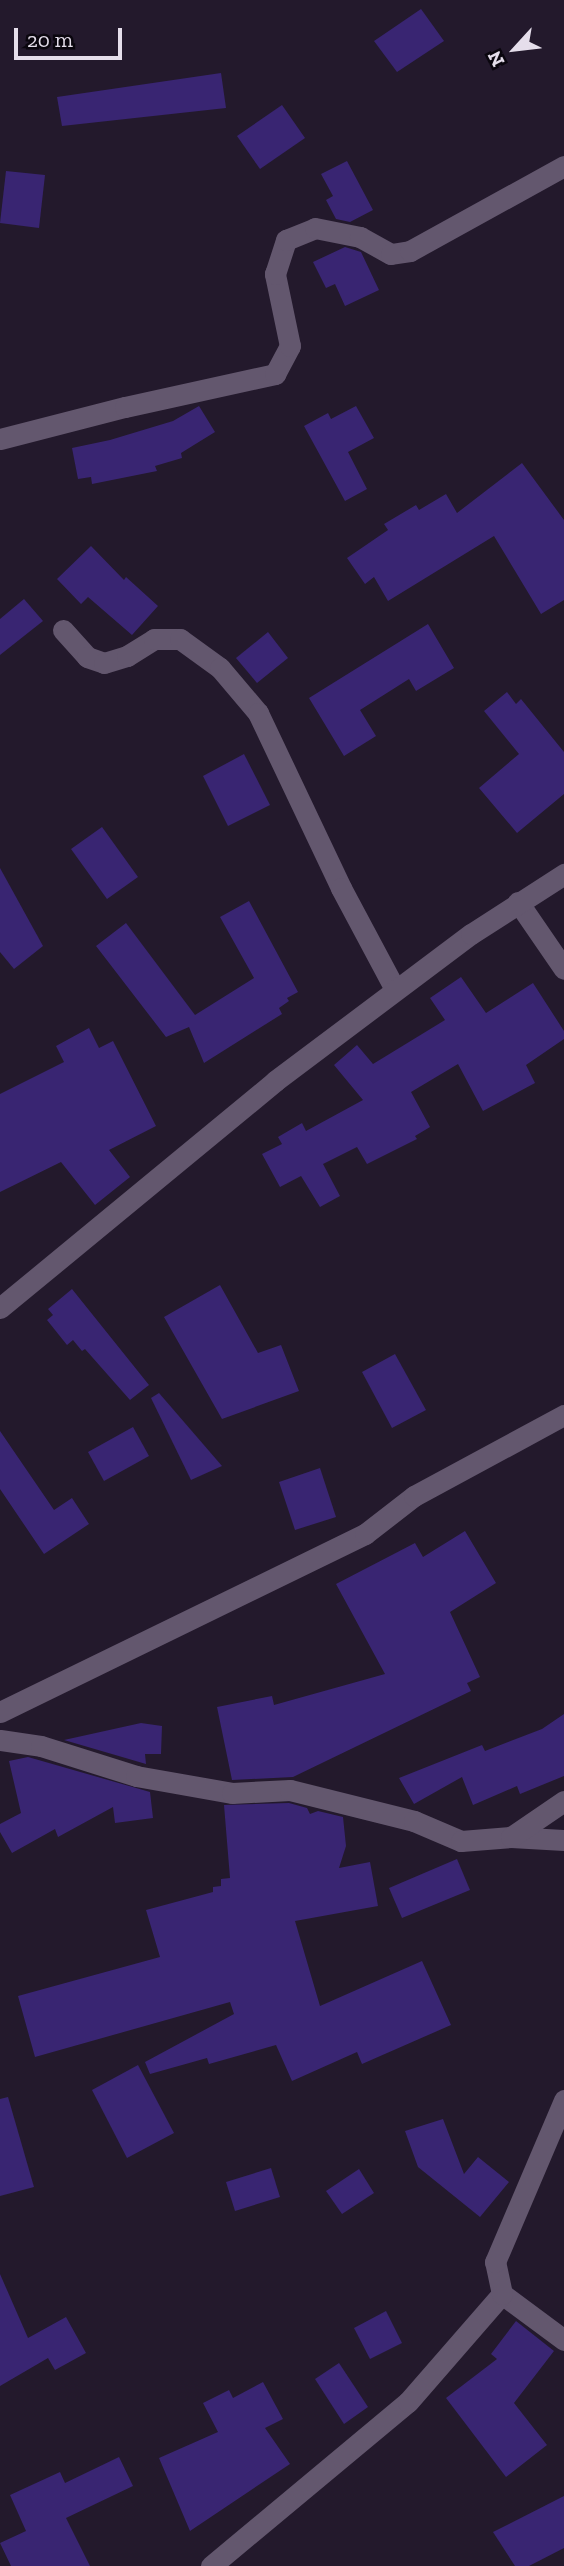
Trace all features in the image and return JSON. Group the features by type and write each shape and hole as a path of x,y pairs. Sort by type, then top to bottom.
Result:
{"street":[{"path":"0,439 125,407 275,374 290,346 275,274 285,240 315,228 360,237 391,254 410,251 564,166"},
{"path":"63,630 87,657 104,663 127,656 154,639 180,639 220,668 258,713 341,888 395,989"},
{"path":"0,1308 275,1081 395,989 518,902 564,874"},
{"path":"518,902 564,968"},
{"path":"0,1712 365,1534 414,1496 564,1415"},
{"path":"0,1740 41,1746 136,1776 232,1793 290,1790 414,1821 461,1841 511,1837 564,1840"},
{"path":"511,1837 564,1801"},
{"path":"564,2100 495,2262 502,2294 564,2340"},
{"path":"211,2566 408,2402 502,2294"}],"building":[{"path":"421,9 444,41 397,72 374,41"},
{"path":"221,73 226,108 62,126 57,97"},
{"path":"282,105 305,138 260,169 237,136"},
{"path":"347,161 373,210 350,222 336,219 326,200 333,196 321,174"},
{"path":"6,171 45,175 39,228 0,223"},
{"path":"345,247 361,252 379,290 345,306 335,284 326,288 313,262"},
{"path":"199,406 215,432 181,453 182,458 155,466 157,471 92,484 91,477 78,479 72,448 173,421"},
{"path":"356,406 374,438 348,452 367,489 345,501 304,426 328,413 331,419"},
{"path":"522,463 564,520 564,600 541,614 494,536 388,601 374,577 365,584 347,558 388,530 384,524 416,505 419,510 446,494 457,513"},
{"path":"91,546 124,580 126,577 158,606 132,635 88,597 81,604 57,579"},
{"path":"24,599 43,621 0,655 0,619"},
{"path":"428,624 454,668 416,691 409,679 360,710 376,736 344,756 309,698"},
{"path":"268,632 288,658 257,683 236,658"},
{"path":"507,692 516,704 521,699 564,752 564,794 517,833 479,788 519,754 484,711"},
{"path":"244,754 270,805 228,826 203,776"},
{"path":"102,827 138,877 107,899 71,849"},
{"path":"0,868 43,946 14,969 0,952"},
{"path":"249,901 298,992 287,998 289,1001 279,1008 282,1014 204,1063 189,1027 166,1037 96,946 126,923 195,1015 254,978 220,917"},
{"path":"461,977 486,1013 533,983 564,1031 564,1039 526,1065 535,1083 483,1111 458,1064 411,1092 430,1127 415,1136 417,1139 367,1164 357,1147 323,1164 340,1196 320,1207 301,1176 280,1187 262,1154 282,1144 278,1137 302,1123 306,1131 363,1100 334,1065 357,1045 373,1064 445,1020 430,998"},
{"path":"89,1028 99,1048 113,1041 156,1126 109,1150 130,1177 95,1205 61,1162 0,1192 0,1094 64,1062 56,1046"},
{"path":"220,1285 258,1353 281,1345 299,1391 222,1419 164,1317"},
{"path":"72,1289 149,1385 130,1400 85,1349 82,1351 73,1340 67,1345 47,1320 53,1315 48,1309"},
{"path":"395,1354 426,1410 392,1428 362,1372"},
{"path":"159,1393 222,1466 191,1480 151,1398"},
{"path":"133,1427 149,1456 104,1481 88,1452"},
{"path":"0,1431 54,1510 72,1498 89,1524 44,1554 0,1489"},
{"path":"320,1468 336,1517 295,1530 279,1482"},
{"path":"465,1531 496,1583 450,1612 480,1677 467,1683 471,1691 293,1777 232,1780 217,1707 272,1696 274,1705 385,1674 336,1584 415,1543 423,1557"},
{"path":"564,1714 564,1776 520,1794 517,1786 473,1805 462,1777 414,1804 399,1778 482,1745 485,1751 542,1729"},
{"path":"141,1723 162,1726 161,1754 145,1754 146,1764 64,1740"},
{"path":"28,1757 150,1792 153,1818 115,1823 113,1807 58,1837 55,1829 12,1853 0,1832 0,1824 21,1813 9,1761"},
{"path":"289,1803 307,1808 310,1814 318,1811 343,1817 346,1846 339,1868 370,1862 378,1906 295,1921 320,2006 422,1961 451,2025 362,2064 357,2052 292,2081 276,2045 209,2064 207,2058 150,2074 145,2062 234,2014 230,2002 35,2057 18,1996 160,1957 146,1910 213,1892 213,1887 221,1886 221,1879 230,1878 224,1805"},
{"path":"457,1859 470,1890 402,1918 389,1888"},
{"path":"138,2065 174,2133 127,2158 92,2090"},
{"path":"8,2097 34,2187 0,2196 0,2099"},
{"path":"443,2119 464,2174 478,2157 509,2182 480,2217 418,2167 405,2131"},
{"path":"271,2168 280,2197 235,2211 226,2182"},
{"path":"359,2169 374,2193 342,2214 326,2191"},
{"path":"0,2274 28,2338 66,2317 86,2353 55,2370 48,2358 0,2386"},
{"path":"386,2311 402,2343 370,2359 354,2328"},
{"path":"516,2321 554,2351 514,2403 547,2445 506,2477 446,2398 497,2359 491,2354"},
{"path":"339,2363 368,2407 344,2424 315,2379"},
{"path":"263,2382 283,2419 265,2428 290,2464 190,2531 159,2458 218,2432 203,2403 229,2390 233,2398"},
{"path":"119,2457 133,2486 66,2518 90,2566 11,2566 0,2543 26,2531 10,2495 60,2472 65,2483"},
{"path":"564,2496 564,2548 529,2566 515,2566 493,2532"}]}
